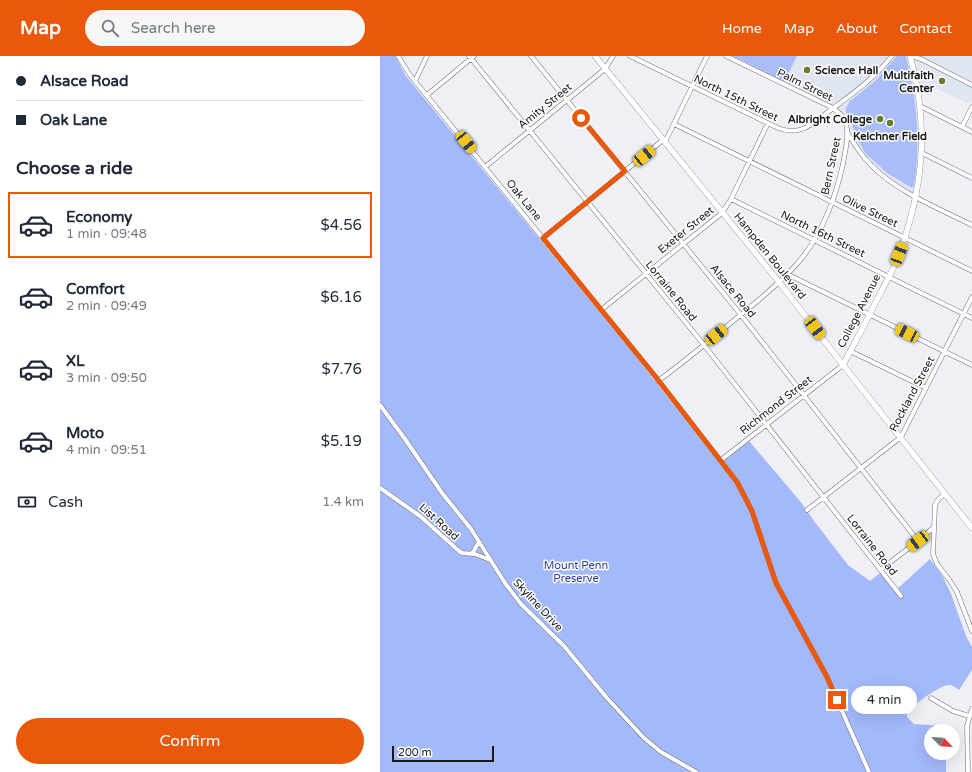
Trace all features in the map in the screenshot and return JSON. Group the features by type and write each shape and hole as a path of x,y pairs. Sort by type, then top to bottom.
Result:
{"main road":[{"name":"Hampden Boulevard","path":"595,56 779,282 972,528"},
{"name":"College Avenue","path":"843,365 870,314 905,238 916,196 922,153 920,106 910,56"}],"street":[{"name":"Oak Lane","path":"398,56 410,75 658,380 737,482 749,503 776,583 827,677 869,772"},
{"path":"415,81 427,56"},
{"name":"Alsace Road","path":"531,56 741,314 918,541"},
{"name":"Amity Street","path":"485,166 605,69 613,56"},
{"name":"North 15th Street","path":"630,56 784,130 792,131 803,129 833,108"},
{"path":"543,238 664,141 674,124 707,56"},
{"name":"Palm Street","path":"726,56 833,108"},
{"path":"833,108 873,78 892,56"},
{"path":"910,56 921,59 972,85"},
{"path":"426,94 472,57"},
{"name":"Lorraine Road","path":"472,57 529,130 704,345 901,596"},
{"path":"920,106 972,132"},
{"path":"962,127 972,107"},
{"name":"Bern Street","path":"658,380 704,345 779,282 796,265 814,240 832,202 842,170 847,132 846,124 843,117 833,108"},
{"name":"Exeter Street","path":"601,310 722,212 731,199 768,123"},
{"name":"Olive Street","path":"674,124 972,272"},
{"path":"847,132 858,150 876,170 890,182 972,225"},
{"path":"922,153 972,178"},
{"name":"North 16th Street","path":"731,199 972,318"},
{"path":"787,274 972,365"},
{"name":"Rockland Street","path":"807,510 901,437 972,298"},
{"path":"850,352 926,388"},
{"name":"Richmond Street","path":"721,460 843,365"},
{"name":"Skyline Drive","path":"380,405 442,493 466,522 514,596 572,655 637,732 661,752 696,772"},
{"name":"List Road","path":"380,488 420,516 462,553 472,554 490,560"},
{"path":"944,494 937,501 936,505 933,554 935,561 950,580 957,592 972,631"},
{"path":"880,570 934,528"},
{"path":"472,554 479,542"},
{"path":"931,698 952,711 969,716"},
{"path":"968,772 967,731 969,716 972,709"}],"shaded area":[{"name":"Albright College","path":"726,56 972,56 972,101 968,103 916,80 920,129 916,196 870,165 833,108"},
{"path":"733,56 797,56 784,82"},
{"path":"897,56 906,56 913,89 917,122 916,170 914,186 912,188 887,173 866,154 856,137 846,112 849,102 875,81"}],"green space":[{"name":"Mount Penn Preserve","path":"380,56 395,56 406,76 633,353 720,464 749,441 800,501 848,565 870,581 880,573 895,591 930,559 943,577 951,594 966,636 972,647 972,670 959,690 951,685 941,688 928,695 907,711 907,717 914,724 924,725 924,760 946,760 946,772 380,772"}],"place":[{"name":"Science Hall","path":"807,70"},
{"name":"Multifaith Center","path":"942,81"},
{"name":"Albright College","path":"880,119"},
{"name":"Kelchner Field","path":"890,123"}],"route":[{"path":"581,118 625,171 543,238 655,376 737,482 749,503 776,583 827,677 837,700"}]}
